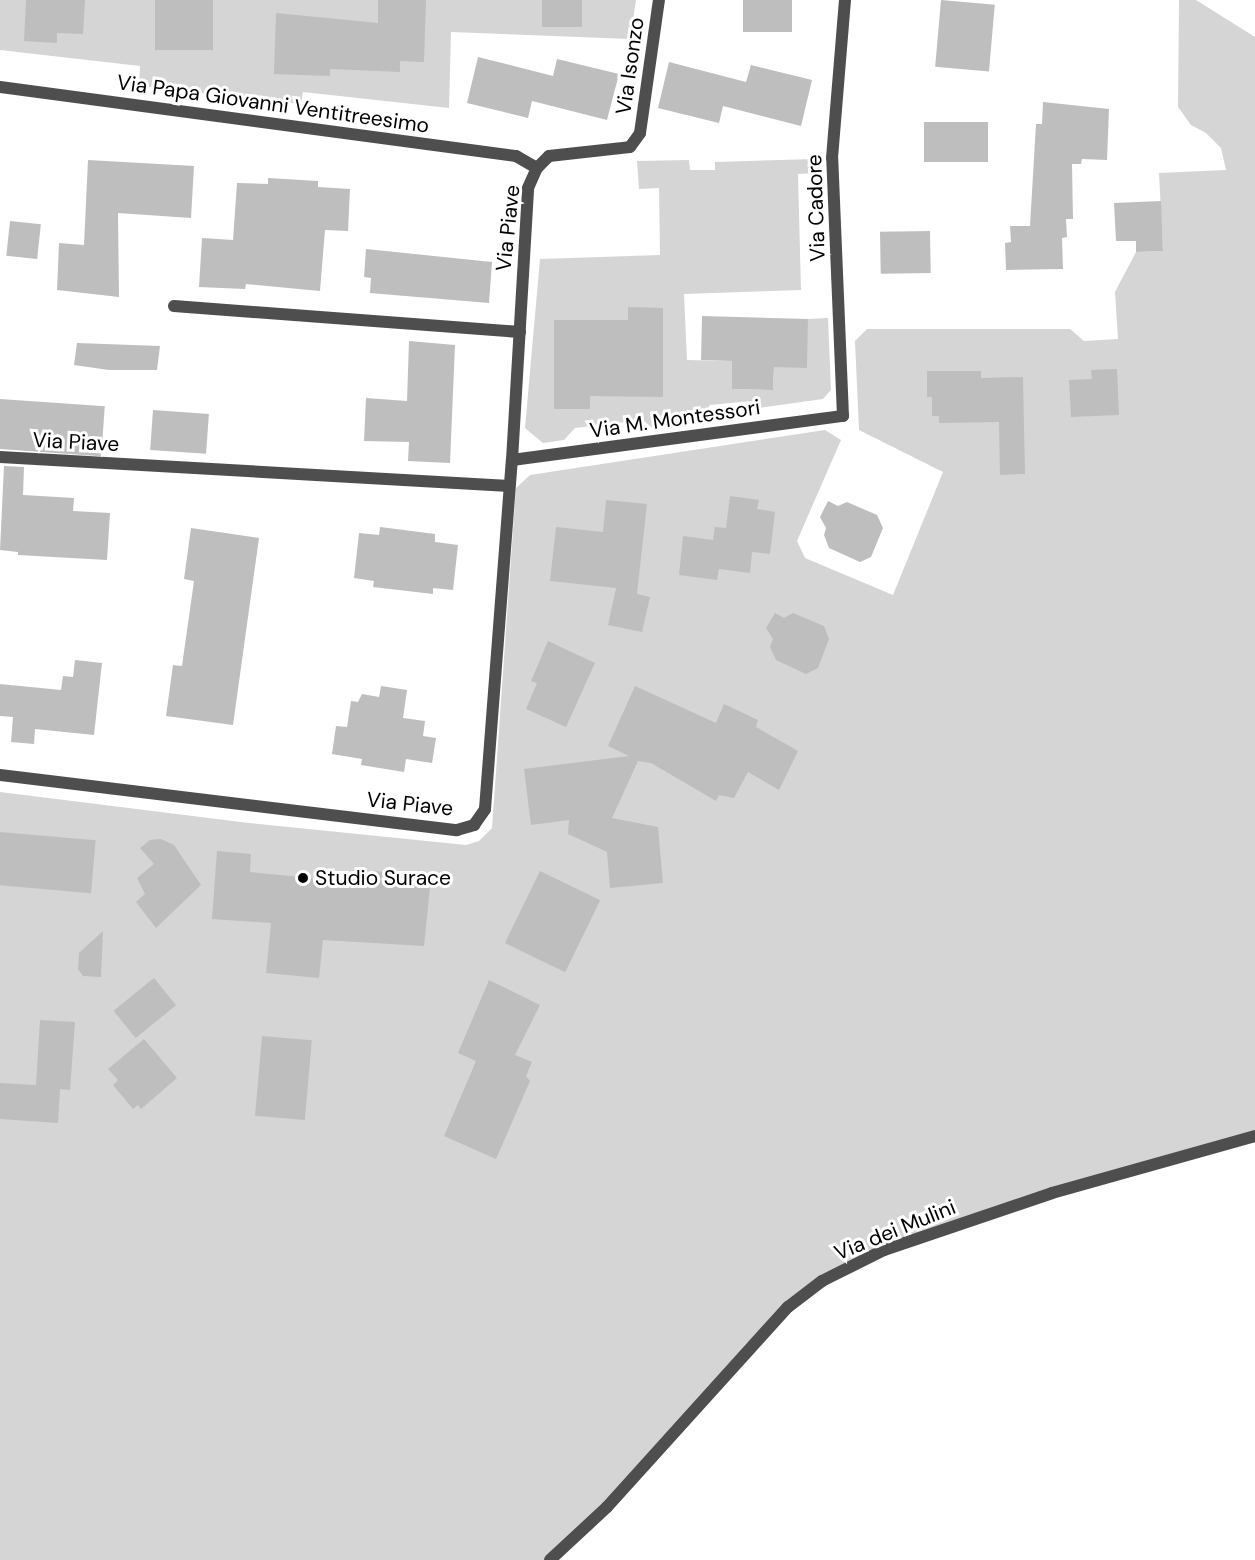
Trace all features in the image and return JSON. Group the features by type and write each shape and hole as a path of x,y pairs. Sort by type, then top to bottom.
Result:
{"street":[{"name":"Via Isonzo","path":"571,151 630,147 640,133 659,0"},
{"name":"Via Cadore","path":"843,416 832,158 845,0"},
{"name":"Via Papa Giovanni Ventitreesimo","path":"0,87 516,156 537,168"},
{"name":"Via Piave","path":"0,775 457,830 474,825 485,809 512,460 528,188 537,168 549,156 571,151"},
{"path":"174,306 520,332"},
{"name":"Via M. Montessori","path":"512,460 843,416"},
{"name":"Via Piave","path":"0,457 509,486"},
{"name":"Via dei Mulini","path":"550,1560 607,1507 788,1307 822,1281 884,1250 1041,1196 1255,1136"}],"shaded area":[{"path":"0,0 636,0 630,39 451,32 449,108 303,92 301,104 139,86 140,66 0,50"},
{"path":"1179,0 1196,0 1255,37 1255,1136 884,1250 788,1307 550,1560 0,1560 0,792 249,823 466,845 479,841 492,828 516,488 530,475 825,430 841,440 797,541 805,558 893,595 943,472 859,430 855,341 867,329 1070,329 1084,341 1118,339 1115,292 1136,252 1163,251 1159,173 1226,170 1221,148 1206,133 1191,125 1178,107"},
{"path":"815,159 815,173 798,174 801,290 684,294 687,360 732,361 732,389 773,390 774,367 808,319 828,318 831,390 823,399 759,408 751,401 710,405 702,418 690,421 651,427 643,420 575,428 564,440 543,443 525,428 540,259 660,255 659,188 639,189 637,161 689,160 690,170 715,170 715,162"}],"building":[{"path":"26,0 85,0 83,34 57,33 57,43 24,41"},
{"path":"155,0 213,0 213,50 155,50"},
{"path":"378,0 426,0 424,62 400,61 400,72 330,69 330,76 274,74 276,13 378,23"},
{"path":"542,0 582,0 582,27 542,27"},
{"path":"743,0 792,0 792,32 743,32"},
{"path":"941,0 995,5 989,71 935,67"},
{"path":"478,57 553,76 557,59 619,74 607,120 532,101 528,118 467,103"},
{"path":"669,62 746,82 751,65 812,80 801,126 723,106 719,123 658,108"},
{"path":"1043,102 1109,109 1107,160 1082,159 1081,164 1072,164 1073,219 1066,219 1067,237 1062,238 1063,269 1006,270 1005,243 1011,242 1010,226 1030,226 1036,124 1042,124"},
{"path":"924,122 988,122 988,162 924,162"},
{"path":"88,160 194,166 191,218 118,213 119,297 57,290 59,243 84,245"},
{"path":"268,178 318,181 318,187 350,189 348,231 325,230 320,291 246,284 245,289 199,287 202,238 233,240 237,183 268,184"},
{"path":"1161,201 1163,251 1136,252 1136,241 1116,241 1114,203"},
{"path":"10,221 41,224 37,259 6,256"},
{"path":"930,231 931,273 881,274 880,232"},
{"path":"366,249 492,262 489,303 370,293 371,278 364,277"},
{"path":"628,307 663,308 663,397 590,396 590,409 554,409 554,320 628,320"},
{"path":"702,316 808,319 807,368 774,367 773,390 732,389 732,361 701,360"},
{"path":"409,341 455,345 450,463 408,461 409,442 364,441 366,398 407,401"},
{"path":"77,343 160,346 157,370 109,370 74,365"},
{"path":"1117,369 1119,415 1071,417 1069,380 1092,379 1091,370"},
{"path":"927,371 981,371 981,378 1023,377 1025,474 1000,475 999,422 939,423 939,416 932,416 932,397 927,397"},
{"path":"0,399 105,406 101,456 0,449"},
{"path":"153,410 209,414 206,454 150,450"},
{"path":"4,466 24,467 23,495 74,498 73,511 110,513 107,560 18,555 18,552 0,550"},
{"path":"730,496 759,500 757,509 775,512 770,554 752,552 750,573 719,569 717,580 679,575 683,536 713,540 715,527 726,528"},
{"path":"606,500 647,504 637,594 650,597 642,632 608,625 616,588 550,581 556,527 603,532"},
{"path":"828,501 838,506 847,502 877,515 883,528 871,557 860,562 829,548 824,535 826,528 820,517"},
{"path":"380,527 435,534 435,542 458,545 453,590 433,588 433,594 373,587 374,581 354,578 359,533 379,535"},
{"path":"191,528 259,538 233,725 166,716 173,665 182,666 194,581 184,579"},
{"path":"775,613 784,618 793,613 824,626 829,639 818,668 806,674 776,660 770,647 773,639 766,628"},
{"path":"548,641 595,663 566,727 526,709 537,683 531,681"},
{"path":"75,660 102,663 94,735 35,729 34,744 11,742 13,717 0,716 0,684 61,690 63,676 73,677"},
{"path":"381,686 407,690 403,718 425,721 423,736 436,738 432,763 406,759 404,772 361,765 362,759 332,754 336,726 347,727 351,701 358,702 362,694 379,697"},
{"path":"635,686 716,723 724,704 758,720 756,727 798,751 779,790 748,772 734,798 719,795 716,801 651,763 638,761 612,818 658,827 663,883 610,888 607,852 568,834 569,820 531,825 524,769 629,756 608,746"},
{"path":"0,832 96,840 91,893 0,885"},
{"path":"161,839 174,845 201,885 156,928 136,902 145,894 137,878 154,864 140,848 150,840"},
{"path":"217,851 251,854 250,872 373,884 374,871 431,877 424,946 323,940 319,978 266,973 271,923 212,919"},
{"path":"540,871 600,900 565,972 505,943"},
{"path":"103,931 101,977 83,976 78,969 79,953"},
{"path":"154,978 176,1005 136,1038 114,1011"},
{"path":"489,980 540,1005 515,1055 532,1062 526,1076 530,1081 496,1159 444,1136 476,1061 458,1053"},
{"path":"40,1020 75,1022 70,1090 60,1089 58,1123 0,1119 0,1083 36,1085"},
{"path":"262,1036 312,1040 305,1120 255,1116"},
{"path":"144,1039 177,1078 141,1109 138,1105 133,1109 113,1085 118,1080 108,1069"}],"place":[{"name":"Studio Surace","path":"303,878"}]}
